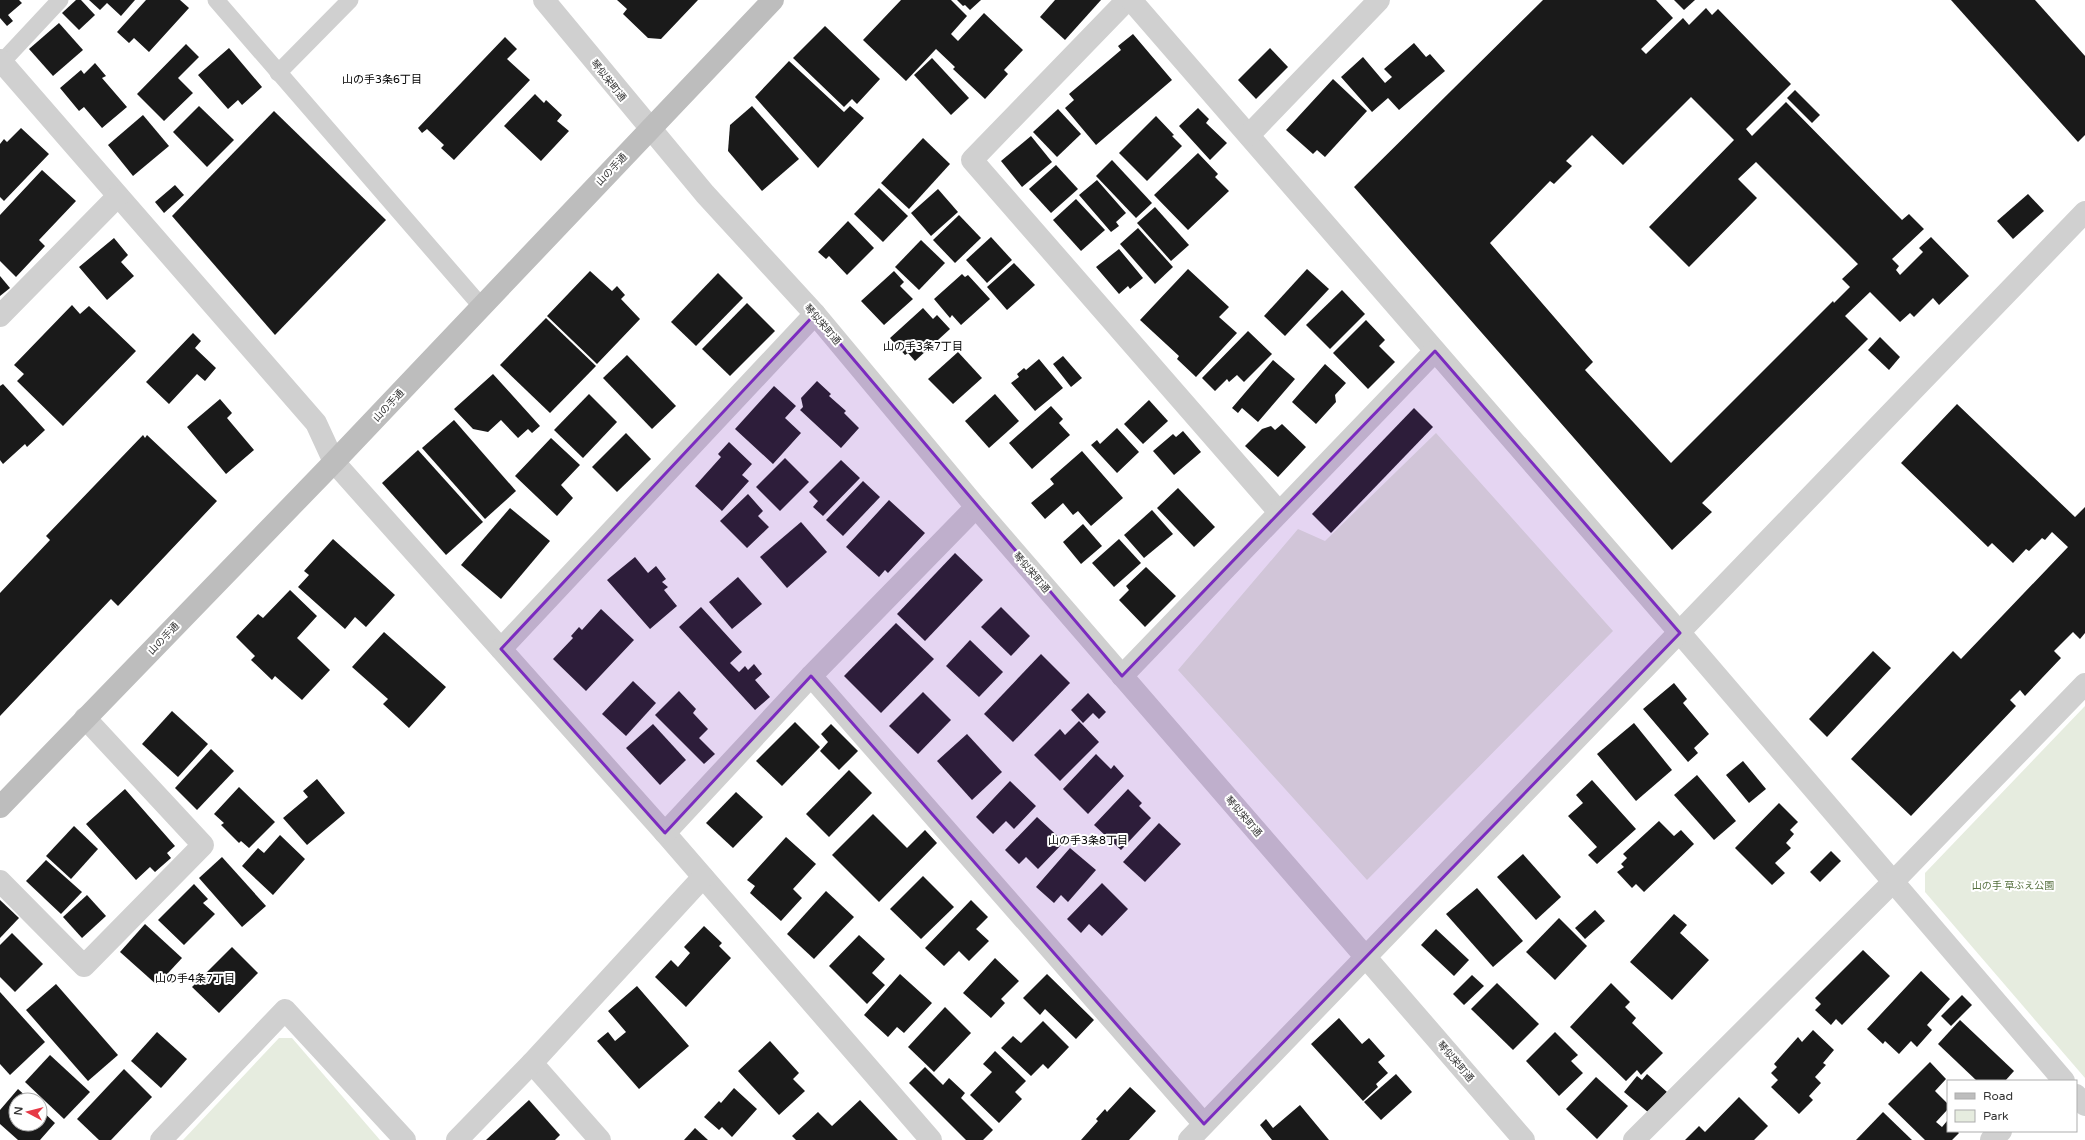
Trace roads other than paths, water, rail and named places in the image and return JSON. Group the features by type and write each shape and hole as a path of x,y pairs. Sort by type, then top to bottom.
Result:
{"main road":[{"name":"山の手通","path":"0,807 334,462 773,0"}],"street":[{"name":"琴似栄町通","path":"544,0 705,194 815,314 976,507 1524,1140"},
{"path":"1127,0 972,160 1279,512"},
{"path":"1131,0 1680,633 2059,1079"},
{"path":"1249,135 1379,0"},
{"path":"1,61 316,423 334,462 665,833 931,1140"},
{"path":"0,316 118,196"},
{"path":"1189,1140 2085,212"},
{"path":"501,649 815,314"},
{"path":"1122,676 1435,351"},
{"path":"665,833 811,676 976,507"},
{"path":"811,676 1204,1124"},
{"path":"1634,1140 1893,882 2085,684"},
{"path":"0,881 84,966 204,845 86,718"},
{"path":"457,1140 532,1063 703,877"},
{"path":"161,1140 285,1010 405,1140"},
{"path":"532,1063 600,1140"},
{"path":"2077,1096 2085,1105"},
{"path":"1991,1140 2000,1132"}],"lane":[{"path":"1,61 60,0"},
{"path":"216,0 481,306"},
{"path":"278,73 350,0"}],"district":[{"name":"山の手3条6丁目","path":"382,79"},
{"name":"山の手3条7丁目","path":"923,346"},
{"name":"山の手3条8丁目","path":"1088,840"},
{"name":"山の手4条7丁目","path":"195,978"}],"park label":[{"name":"山の手 草ぶえ公園","path":"2013,885"}]}
